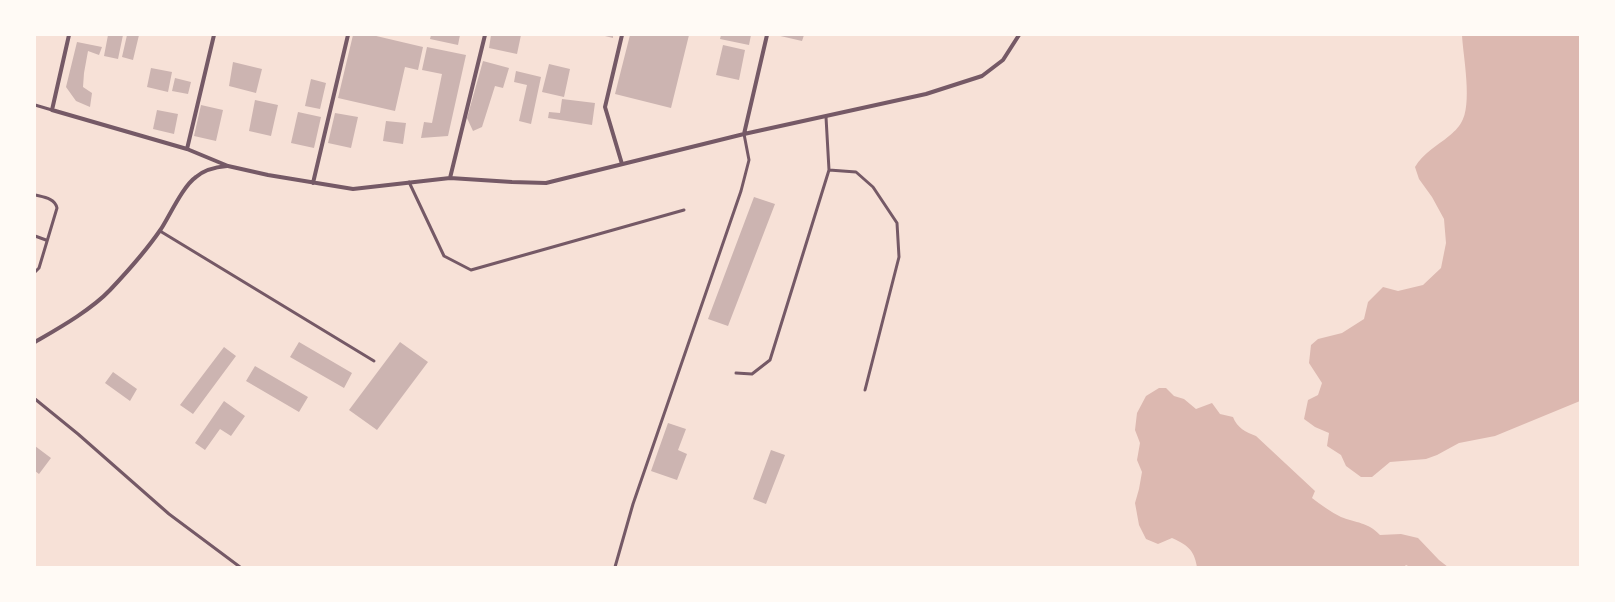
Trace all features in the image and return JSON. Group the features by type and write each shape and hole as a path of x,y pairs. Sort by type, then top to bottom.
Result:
{"street":[{"path":"69,35 52,110 188,149 228,166 268,175 353,189 450,178 546,183 744,134 926,94 982,76 1003,60 1019,35"},
{"path":"188,149 214,35"},
{"path":"313,183 348,35"},
{"path":"450,178 485,35"},
{"path":"622,35 605,107 622,164"},
{"path":"744,134 767,35"},
{"path":"35,342 83,312 108,292 141,256 160,231 185,189 195,177 211,168 228,166"}],"lane":[{"path":"35,106 52,110"},
{"path":"736,373 752,374 770,360 829,170 826,117"},
{"path":"616,567 633,504 742,191 749,160 744,134"},
{"path":"829,170 856,172 873,188 897,222 899,258 865,390"},
{"path":"409,182 444,256 471,270 684,210"},
{"path":"35,195 52,200 56,204 57,208 46,240 39,268 35,272"},
{"path":"160,231 374,361"},
{"path":"35,236 46,240"},
{"path":"35,399 78,434 169,514 240,567"}],"shaded area":[{"path":"1462,35 1580,35 1580,401 1495,436 1459,443 1426,459 1390,462 1372,477 1361,477 1346,466 1341,455 1327,446 1329,433 1315,427 1304,419 1308,400 1318,395 1322,383 1309,363 1311,345 1318,339 1342,333 1364,319 1368,302 1383,287 1398,291 1423,285 1441,268 1446,243 1444,219 1432,197 1419,179 1415,167 1426,154 1456,130 1465,115 1467,93"},
{"path":"1159,388 1166,388 1174,396 1184,399 1196,409 1212,403 1220,414 1233,417 1239,427 1256,436 1315,491 1312,498 1322,506 1341,517 1366,525 1380,535 1401,534 1418,538 1439,560 1448,567 1410,567 1406,565 1404,567 1197,567 1192,552 1182,543 1172,538 1158,544 1146,539 1139,525 1135,503 1142,472 1137,460 1140,443 1135,430 1137,413 1146,396"}],"building":[{"path":"108,35 123,35 118,59 104,56"},
{"path":"127,35 139,35 133,60 122,57"},
{"path":"353,35 372,35 423,47 418,70 405,67 395,111 338,98"},
{"path":"431,35 460,35 458,45 430,39"},
{"path":"491,35 521,35 517,54 489,48"},
{"path":"601,35 613,35 613,38"},
{"path":"630,35 689,35 671,108 615,94"},
{"path":"721,35 751,35 749,45 720,39"},
{"path":"776,35 804,35 802,41"},
{"path":"77,42 102,47 99,55 88,51 83,87 92,93 90,107 76,101 66,87"},
{"path":"723,45 745,50 739,80 716,75"},
{"path":"427,47 466,55 448,136 421,138 424,122 432,123 442,74 422,70"},
{"path":"483,61 509,68 503,88 495,86 482,127 473,131 467,118"},
{"path":"233,62 262,69 256,93 229,86"},
{"path":"549,64 570,69 564,97 542,92"},
{"path":"151,68 172,72 168,92 147,87"},
{"path":"516,71 541,77 531,124 519,121 527,85 514,82"},
{"path":"175,78 191,82 188,94 172,91"},
{"path":"311,79 326,83 320,109 305,106"},
{"path":"562,99 595,103 592,125 548,118 549,112 560,113"},
{"path":"255,100 278,105 271,136 249,131"},
{"path":"201,105 223,110 216,141 194,136"},
{"path":"157,110 178,114 174,134 153,129"},
{"path":"298,112 321,117 314,148 291,143"},
{"path":"335,113 358,117 351,148 328,143"},
{"path":"386,121 406,123 403,144 383,141"},
{"path":"754,197 775,204 728,326 708,319"},
{"path":"299,342 352,373 344,388 290,357"},
{"path":"400,342 428,362 377,430 349,410"},
{"path":"224,347 236,356 193,414 180,405"},
{"path":"255,366 308,397 299,412 246,381"},
{"path":"113,372 137,389 130,401 105,383"},
{"path":"224,401 245,416 231,436 220,429 205,450 195,443"},
{"path":"668,423 686,429 678,450 687,454 677,480 651,471"},
{"path":"35,446 51,458 39,474 35,471"},
{"path":"771,450 785,455 766,504 753,499"}]}
